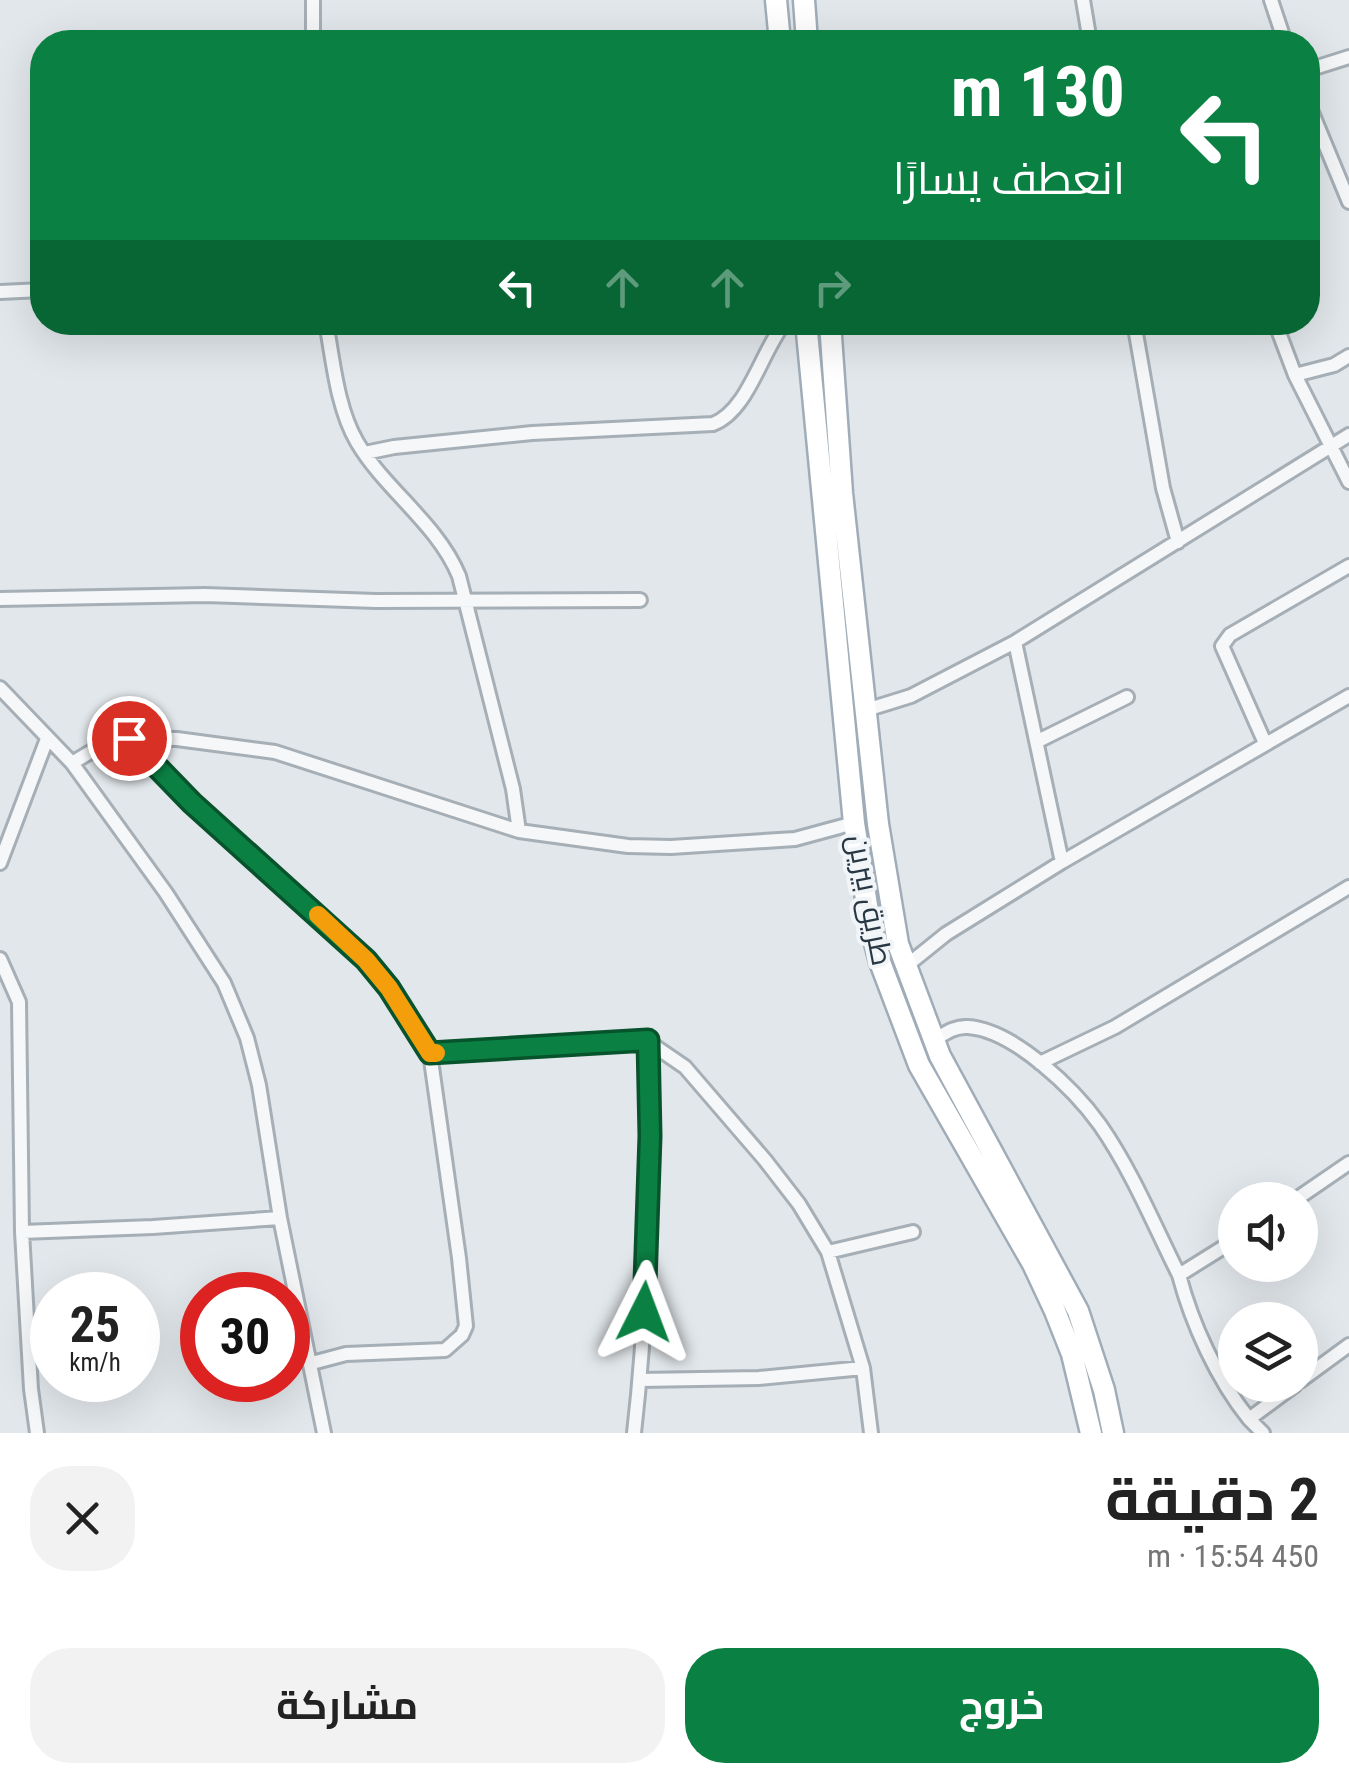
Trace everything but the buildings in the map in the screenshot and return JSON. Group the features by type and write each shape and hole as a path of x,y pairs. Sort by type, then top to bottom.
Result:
{"main road":[{"path":"776,0 779,30"},
{"path":"804,0 806,30"},
{"name":"طريق بيرين","path":"807,335 854,824 870,924 899,1018 919,1065 1033,1264 1055,1311 1072,1354 1091,1433"},
{"name":"طريق بيرين","path":"831,335 866,710 884,870 898,944 933,1041 1063,1279 1094,1358 1113,1433"},
{"path":"828,578 852,576"}],"street":[{"path":"312,0 313,30"},
{"path":"1084,0 1088,30"},
{"path":"1271,0 1281,30"},
{"path":"1320,66 1349,57"},
{"path":"1320,133 1349,202"},
{"path":"0,292 30,291"},
{"path":"329,335 348,422 365,453 444,548 459,576 519,832"},
{"path":"365,453 532,433 713,424 734,411 776,335"},
{"path":"1136,335 1163,488 1178,542"},
{"path":"1280,335 1329,448 1349,482"},
{"path":"1295,375 1322,370 1349,356"},
{"path":"866,710 911,696 1015,642 1349,434"},
{"path":"1264,743 1222,646 1230,635 1349,566"},
{"path":"0,599 205,595 286,600 640,600"},
{"path":"1015,642 1062,862"},
{"path":"0,688 72,763 166,893 224,983 247,1038 259,1085 280,1218 324,1433"},
{"path":"1038,741 1127,696"},
{"path":"905,967 946,934 1062,862 1349,696"},
{"path":"0,863 47,738"},
{"path":"72,763 109,741 129,738 177,739 275,752 519,832 628,846 794,839 854,824"},
{"path":"129,738 192,803 366,960 389,988 430,1053 466,1326 462,1335 444,1350 346,1354 312,1363"},
{"path":"1040,1063 1115,1026 1349,887"},
{"path":"0,959 19,1002 22,1232 31,1389 38,1433"},
{"path":"933,1041 950,1030 969,1027 996,1036 1040,1063 1100,1124 1180,1275 1202,1336 1234,1400 1263,1433"},
{"path":"430,1053 648,1040 686,1067 800,1204 828,1252 863,1368 870,1433"},
{"path":"634,1433 640,1380 649,1155 648,1040"},
{"path":"1318,1185 1349,1164"},
{"path":"22,1232 152,1228 280,1218"},
{"path":"828,1252 913,1232"},
{"path":"1180,1275 1218,1251"},
{"path":"1318,1368 1349,1345"},
{"path":"640,1380 760,1378 863,1368"},
{"path":"1248,1419 1271,1402"}],"slow traffic":[{"path":"318,915 366,960 389,988 430,1053 436,1053"}],"route":[{"path":"129,738 192,803 366,960 389,988 430,1053 648,1040 650,1136 644,1312"}]}
